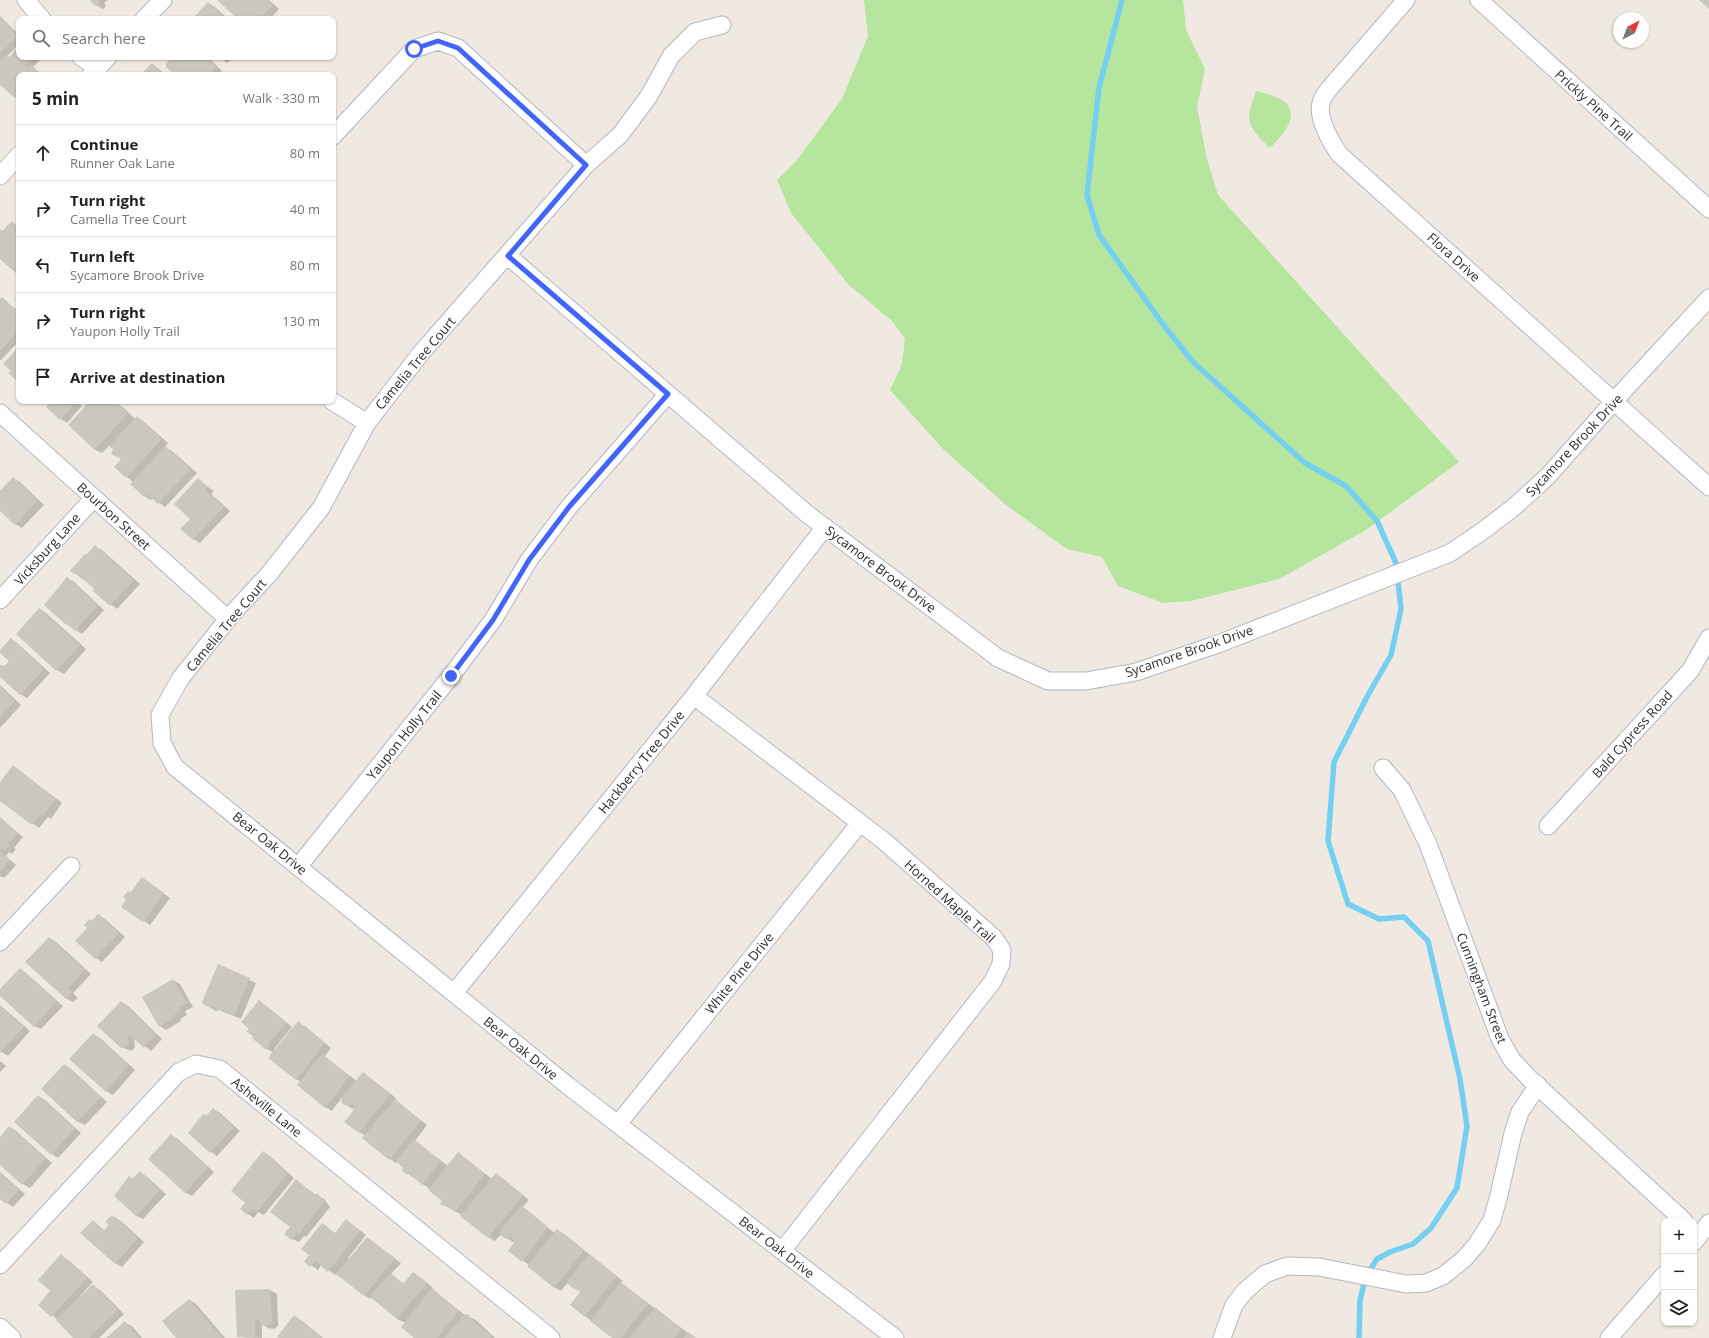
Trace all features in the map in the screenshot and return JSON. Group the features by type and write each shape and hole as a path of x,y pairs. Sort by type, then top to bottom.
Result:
{"street":[{"path":"26,0 39,16"},
{"path":"147,16 163,0"},
{"name":"Flora Drive","path":"1406,0 1328,89 1321,104 1322,118 1328,137 1339,154 1709,487"},
{"name":"Prickly Pine Trail","path":"1479,0 1709,209"},
{"name":"Camelia Tree Court","path":"162,743 160,716 180,679 228,619 269,574 320,508 367,423 421,353 508,256 586,165 620,135 649,96 671,56 695,32 722,25"},
{"path":"336,133 414,49 438,41 458,48 586,165"},
{"path":"87,60 99,67"},
{"path":"0,176 16,158"},
{"name":"Sycamore Brook Drive","path":"508,256 825,527 998,658 1048,681 1086,681 1136,672 1218,644 1450,552 1484,530 1514,507 1548,476 1614,401 1709,298"},
{"name":"Yaupon Holly Trail","path":"298,867 456,670 493,620 529,560 569,507 668,394"},
{"path":"336,404 367,423"},
{"name":"Bourbon Street","path":"0,413 228,619"},
{"name":"Vicksburg Lane","path":"0,600 94,498"},
{"name":"Hackberry Tree Drive","path":"454,993 694,696 825,527"},
{"name":"Bald Cypress Road","path":"1548,826 1690,671 1709,638"},
{"name":"Horned Maple Trail","path":"694,696 884,841 994,938 1002,950 1001,964 992,981 782,1251"},
{"name":"Bear Oak Drive","path":"162,743 175,767 298,867 618,1124 894,1338"},
{"name":"Cunningham Street","path":"1383,768 1402,790 1428,844 1500,1039 1512,1060 1681,1218"},
{"name":"White Pine Drive","path":"618,1124 860,823"},
{"path":"0,942 71,866"},
{"name":"Asheville Lane","path":"0,1265 178,1072 196,1064 220,1069 551,1338"},
{"path":"1222,1338 1234,1305 1245,1291 1265,1274 1287,1266 1320,1267 1412,1284 1426,1283 1443,1276 1464,1260 1477,1244 1492,1220 1513,1133 1520,1112 1538,1085"},
{"path":"1610,1338 1661,1278"},
{"path":"0,1327 12,1338"}],"green space":[{"path":"864,0 1183,0 1186,30 1205,69 1197,107 1207,159 1218,195 1459,462 1366,530 1279,579 1191,601 1163,603 1118,586 1102,557 1067,549 1006,505 944,450 890,390 902,364 905,339 892,321 848,284 791,213 777,180 797,160 842,99 868,36"},
{"path":"1256,91 1276,97 1285,102 1290,108 1290,122 1281,136 1270,148 1256,134 1250,122 1250,110"}],"building":[{"path":"90,0 99,0 100,2 95,6"},
{"path":"217,0 268,0 273,5 263,16 235,16"},
{"path":"1699,0 1709,0 1709,9"},
{"path":"208,2 223,16 195,16"},
{"path":"0,17 16,34 16,38 0,53"},
{"path":"16,49 16,60 30,60 25,66 31,65 37,70 37,72 16,72 15,98 0,85 0,60 6,54 9,57"},
{"path":"170,60 209,60 216,66 211,72 172,72 166,67 166,63"},
{"path":"152,63 162,72 143,72"},
{"path":"12,221 16,225 16,273 0,259 0,229 2,231"},
{"path":"2,297 16,310 16,333 0,351 0,299"},
{"path":"16,349 16,380 8,373 11,371 3,364"},
{"path":"49,404 74,404 60,420 46,407"},
{"path":"87,404 118,404 128,413 95,450 68,425"},
{"path":"137,416 162,439 126,478 114,467 121,459 111,454 113,449 109,446"},
{"path":"165,446 191,469 158,504 147,494 144,497 130,484"},
{"path":"13,477 38,500 15,525 0,511 0,491"},
{"path":"198,478 208,487 205,490 224,507 193,540 180,529 190,519 174,504"},
{"path":"95,545 134,580 110,606 93,591 94,589 76,572 74,574 70,571"},
{"path":"67,577 98,605 75,631 44,605"},
{"path":"39,608 80,645 56,671 16,634"},
{"path":"11,638 44,669 20,695 0,677 0,665 5,666 9,661 0,653 0,650"},
{"path":"0,686 15,701 0,717"},
{"path":"13,765 56,799 43,816 41,814 32,825 0,801 0,782"},
{"path":"0,817 18,833 8,844 10,845 5,851 2,849 0,851"},
{"path":"0,852 10,860 0,872"},
{"path":"142,877 164,893 143,922 121,907 126,899 123,897 128,891 130,893"},
{"path":"98,914 119,933 95,959 75,941 87,928 84,925 89,919 91,921"},
{"path":"49,937 85,970 67,989 72,993 66,999 25,962"},
{"path":"218,964 250,978 234,1016 204,1005 202,1002"},
{"path":"20,968 57,1001 34,1027 0,996 0,989"},
{"path":"173,979 187,1003 179,1007 181,1011 174,1015 175,1017 159,1027 142,997"},
{"path":"259,1000 286,1023 268,1044 269,1046 266,1050 252,1038 255,1034 254,1033 252,1036 246,1031 249,1029 241,1022"},
{"path":"121,1001 156,1034 144,1048 130,1035 127,1037 129,1043 125,1048 121,1048 97,1026"},
{"path":"0,1006 24,1027 0,1053"},
{"path":"298,1021 325,1043 296,1080 268,1058"},
{"path":"93,1033 129,1065 106,1092 69,1059"},
{"path":"322,1054 350,1076 325,1108 297,1085"},
{"path":"64,1064 101,1097 77,1122 41,1089"},
{"path":"363,1072 390,1094 359,1133 344,1122 356,1107 352,1104 346,1106 342,1103 341,1099"},
{"path":"38,1095 75,1128 51,1155 14,1122"},
{"path":"395,1099 421,1121 389,1160 362,1138"},
{"path":"213,1108 234,1127 210,1153 188,1133 204,1113 206,1116"},
{"path":"9,1126 46,1158 22,1185 0,1165 0,1137"},
{"path":"171,1134 208,1167 185,1193 148,1159"},
{"path":"414,1139 441,1161 422,1185 409,1173 407,1175 396,1161"},
{"path":"263,1151 288,1173 257,1212 252,1209 247,1215 240,1209 245,1203 231,1191"},
{"path":"458,1152 485,1174 455,1212 445,1204 443,1206 440,1204 442,1201 428,1190"},
{"path":"140,1171 160,1190 136,1216 114,1196 129,1176 132,1179"},
{"path":"0,1173 19,1190 6,1204 0,1199"},
{"path":"496,1173 523,1195 488,1238 460,1216"},
{"path":"296,1179 314,1194 318,1194 324,1202 299,1234 297,1233 291,1240 284,1234 290,1227 270,1212"},
{"path":"521,1205 548,1227 522,1262 508,1251 515,1241 511,1237 506,1239 500,1235 500,1231"},
{"path":"111,1216 115,1217 138,1238 115,1264 80,1233 93,1220 104,1230 108,1226 106,1221"},
{"path":"346,1219 360,1231 328,1272 315,1261 310,1267 304,1262 309,1255 301,1249 322,1223 335,1233"},
{"path":"557,1229 584,1251 554,1288 527,1266"},
{"path":"367,1237 395,1258 364,1296 336,1274"},
{"path":"61,1254 87,1278 51,1317 38,1305 50,1291 38,1280"},
{"path":"589,1254 617,1276 585,1317 570,1305 581,1291 568,1284 568,1280"},
{"path":"413,1272 427,1283 397,1319 370,1297 390,1273 403,1284"},
{"path":"621,1282 648,1304 621,1338 612,1338 590,1321"},
{"path":"93,1284 118,1310 89,1338 73,1338 56,1320"},
{"path":"432,1288 459,1311 437,1338 414,1338 401,1327"},
{"path":"270,1289 272,1321 270,1324 261,1325 259,1320 255,1320 255,1338 237,1337 235,1290"},
{"path":"189,1299 222,1338 176,1338 162,1321"},
{"path":"655,1307 682,1329 674,1338 629,1338"},
{"path":"464,1314 469,1315 473,1321 492,1336 490,1338 444,1338"},
{"path":"294,1315 322,1338 277,1337"},
{"path":"125,1321 139,1338 106,1338"},
{"path":"688,1332 696,1338 683,1338"}],"waterway":[{"path":"1122,0 1099,88 1087,195 1099,235 1162,323 1193,362 1305,463 1346,486 1377,521 1396,563 1401,609 1391,655 1368,695 1334,762 1328,841 1348,904 1379,919 1404,917 1428,941 1460,1079 1467,1126 1457,1188 1431,1228 1413,1244 1390,1252 1377,1259 1366,1276 1360,1300 1359,1338"}],"route":[{"path":"414,49 438,41 458,48 586,165 508,256 668,394 569,507 529,560 493,620 451,676"}]}
